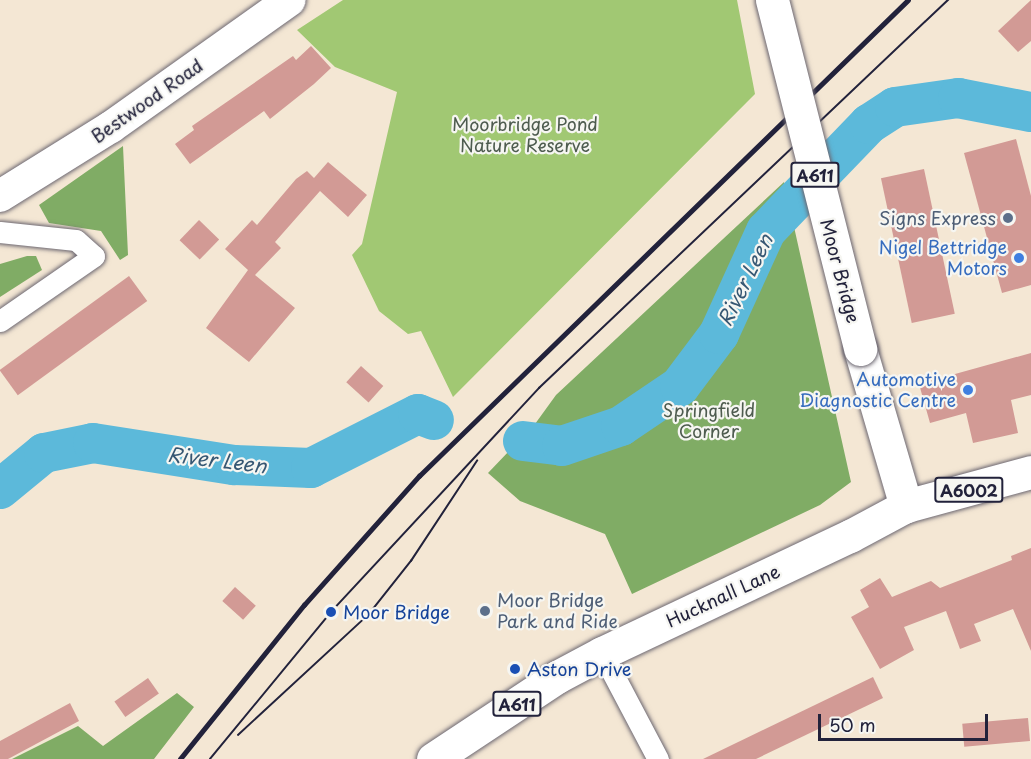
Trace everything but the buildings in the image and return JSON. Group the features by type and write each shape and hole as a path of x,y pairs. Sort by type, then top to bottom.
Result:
{"main road":[{"name":"Bestwood Road","path":"0,196 111,127 290,0"},
{"name":"Moor Bridge","path":"772,0 860,349 906,506"},
{"name":"Hucknall Lane","path":"434,759 557,677 602,652 850,536 906,506 1031,472"}],"street":[{"path":"0,231 76,240 94,256 0,321"},
{"path":"602,652 658,759"}],"green space":[{"name":"Moorbridge Pond Nature Reserve","path":"343,0 737,0 755,94 453,397 421,331 408,334 379,311 352,255 362,244 397,92 335,67 297,30"},
{"path":"123,146 128,255 120,260 101,231 49,223 39,205"},
{"name":"Springfield Corner","path":"784,182 851,482 820,505 632,594 605,534 520,501 488,473 535,424 556,395"},
{"path":"27,256 36,256 42,270 0,297 0,264"},
{"path":"177,693 194,707 154,759 12,759 78,726 103,746"}],"waterway":[{"name":"River Leen","path":"523,441 562,446 621,426 680,386 719,334 766,231 869,124 895,107 958,98 1031,112"},
{"name":"River Leen","path":"0,489 44,453 93,443 234,465 311,468 418,414 434,420"}],"tram line":[{"path":"210,759 331,612 539,388 948,0"},
{"path":"238,735 369,614 411,561 477,461"}],"railway":[{"path":"180,759 304,605 419,476 908,0"}],"place":[{"name":"Signs Express","path":"1008,218"},
{"name":"Nigel Bettridge Motors","path":"1019,258"},
{"name":"Automotive Diagnostic Centre","path":"968,390"},
{"name":"Moor Bridge Park and Ride","path":"485,611"},
{"name":"Moor Bridge","path":"331,612"},
{"name":"Aston Drive","path":"515,669"}]}
